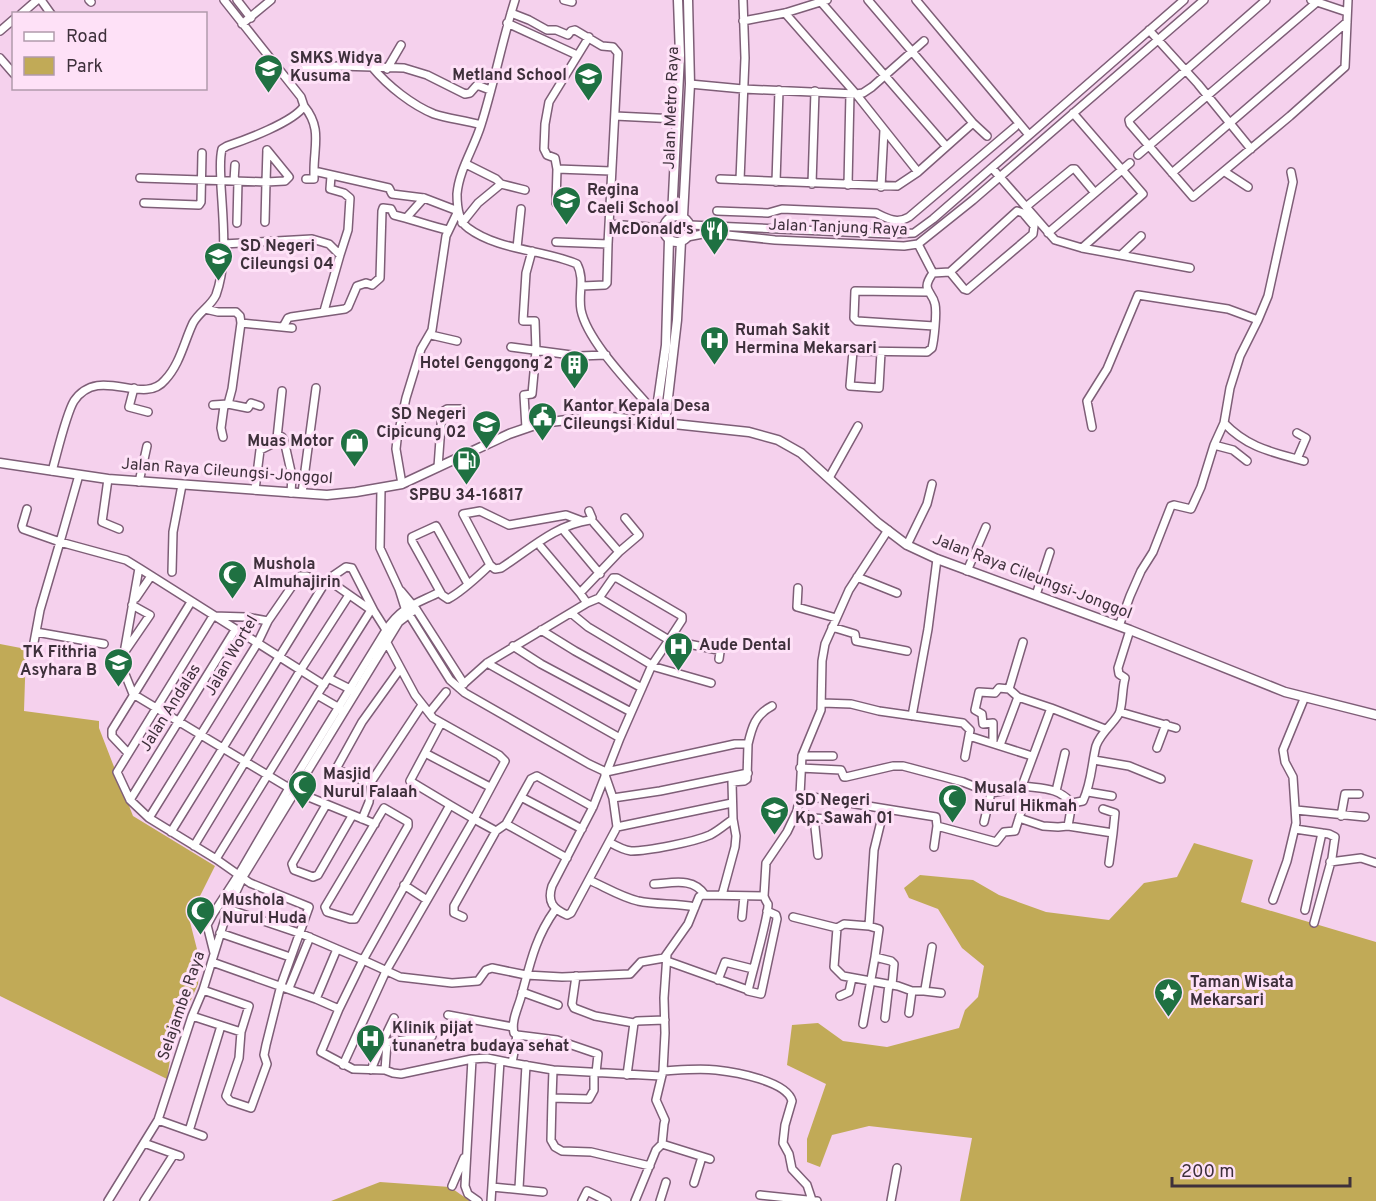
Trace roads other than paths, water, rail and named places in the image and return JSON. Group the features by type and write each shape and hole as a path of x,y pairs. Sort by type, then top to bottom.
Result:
{"main road":[{"name":"Jalan Metro Raya","path":"672,216 680,55 678,0"},
{"name":"Jalan Metro Raya","path":"682,216 690,84 688,0"},
{"path":"655,422 666,345 669,240 663,228 672,216 682,216 690,225 684,239 665,423"},
{"path":"669,240 684,239"},
{"name":"Jalan Raya Cileungsi-Jonggol","path":"0,463 108,479 327,495 381,489 402,484 526,428 578,417 602,416 749,432 778,440 801,453 888,530 907,544 938,560 1130,630 1304,699 1376,715"}],"street":[{"path":"24,12 39,0 49,12"},
{"path":"224,0 302,97 317,135 314,178 306,179"},
{"path":"237,0 251,18"},
{"path":"242,24 271,0"},
{"path":"515,0 481,124 459,182 458,211 462,223 481,237 513,248 577,264 582,286 581,309 596,342 648,405 657,408"},
{"path":"740,180 743,0"},
{"path":"868,0 973,123 987,136"},
{"path":"916,0 1029,135"},
{"path":"996,172 1073,113 1154,35 1184,0"},
{"path":"996,172 1029,135 1112,60 1154,35 1204,0"},
{"path":"1266,0 1129,120 1193,197 1345,67 1348,0"},
{"path":"743,21 785,13 824,1 946,146"},
{"path":"1138,155 1314,1 1347,12"},
{"path":"511,13 547,30 568,34 575,30 602,46 613,47 617,50 607,284 582,286"},
{"path":"785,13 918,172"},
{"path":"0,31 12,22"},
{"path":"1172,173 1347,22"},
{"path":"507,23 552,42 577,56"},
{"path":"1154,35 1251,149"},
{"path":"556,203 555,157 547,155 544,149 546,115 549,102 589,37"},
{"path":"690,84 853,94 867,90 924,41"},
{"path":"387,69 400,45"},
{"path":"0,58 12,72"},
{"path":"288,80 308,68 340,66 402,68 427,75 465,94 470,93 477,86 490,90"},
{"path":"373,68 385,80 424,109 436,115 481,124"},
{"path":"776,182 779,90"},
{"path":"812,184 815,92"},
{"path":"848,185 853,94"},
{"path":"52,471 70,411 79,395 95,385 155,389 166,379 178,359 198,314 205,309 216,294 223,244 221,153 225,147 268,130 299,112 304,106"},
{"path":"1073,113 1143,192 1143,196 1082,248"},
{"path":"615,116 677,119"},
{"path":"720,179 897,186 918,172 973,123"},
{"path":"717,212 768,213 782,208 876,213 900,221 909,217 1015,127"},
{"path":"881,186 884,130"},
{"path":"140,178 266,182 285,181 289,177 267,150 266,182 265,222"},
{"path":"144,203 199,205 202,153"},
{"path":"1048,233 1130,163"},
{"path":"466,164 496,179 501,184 525,190"},
{"path":"235,165 237,223"},
{"path":"557,169 611,171"},
{"path":"1027,206 1072,169 1075,169 1095,193"},
{"path":"314,171 389,188 392,194 424,198 458,211"},
{"path":"996,172 1055,240 1082,248 1190,268"},
{"name":"Jalan Tanjung Raya","path":"690,225 909,234 923,228 996,172"},
{"name":"Jalan Tanjung Raya","path":"684,239 708,233 775,240 904,246 918,244 996,172"},
{"path":"1225,172 1248,187"},
{"path":"1119,626 1171,506 1192,508 1224,423 1237,363 1268,296 1293,182 1291,172"},
{"path":"324,311 348,234 350,198 344,193 330,189 331,176"},
{"path":"462,223 478,203 501,184"},
{"path":"407,217 424,198"},
{"path":"283,327 291,316 345,309 357,286 366,283 372,285 380,278 382,209 389,207 394,215 448,230"},
{"path":"507,255 513,248 521,209"},
{"path":"402,484 396,440 421,350 431,335 448,230 458,211"},
{"path":"933,273 950,272 1017,211 1023,213 1034,226 1033,234 968,290 964,289 950,272"},
{"path":"890,219 890,234"},
{"path":"609,224 663,228"},
{"path":"1121,255 1141,236"},
{"path":"223,244 312,239 329,244 340,255"},
{"path":"556,242 608,244"},
{"path":"918,244 933,273"},
{"path":"526,428 524,395 532,394 536,351 535,321 523,321 526,273 532,251"},
{"path":"880,352 879,388 850,386 853,351 927,352 933,346 935,305 928,292 928,282 933,273"},
{"path":"928,292 855,291 854,318 857,321 934,326"},
{"path":"1092,427 1087,401 1107,369 1138,295 1228,309 1258,320"},
{"path":"205,309 236,312 240,316 241,323 228,404 224,406 221,429 223,437"},
{"path":"241,323 292,328"},
{"path":"431,335 457,341"},
{"path":"511,347 579,356 606,355"},
{"path":"134,388 129,407 148,412"},
{"path":"302,493 316,388"},
{"path":"255,490 260,452 274,443 278,435 282,391"},
{"path":"213,405 228,404 247,408 250,403 260,406"},
{"path":"438,467 442,412 447,409 460,409"},
{"path":"1224,423 1246,443 1300,460 1306,438 1297,433"},
{"path":"829,478 858,426"},
{"path":"278,435 284,440 292,476 291,493"},
{"path":"1215,445 1233,450 1246,461"},
{"path":"139,482 147,446"},
{"path":"32,653 40,610 79,475"},
{"path":"108,479 102,522 119,529"},
{"path":"907,544 927,504 932,484"},
{"path":"172,572 173,532 182,485"},
{"path":"381,489 379,546 407,611 458,684 468,696 605,774 613,798 617,827 570,916 555,910 550,900 550,890 593,807 605,774 642,688 672,641 682,618 615,577 599,598"},
{"path":"27,509 23,529 126,560 300,671 353,691"},
{"path":"582,521 566,515 507,525 480,511 463,514 490,565 495,569 501,568 549,534 591,519 589,511"},
{"path":"458,684 513,646 571,613 619,552 639,535 625,518"},
{"path":"594,523 619,552"},
{"path":"468,584 437,527 434,525 412,539 445,598 450,599 468,584 490,565"},
{"path":"967,571 986,527"},
{"path":"748,990 768,905 764,896 766,862 787,832 797,811 802,756 819,719 825,644 857,578 888,530"},
{"path":"565,532 600,574"},
{"path":"541,547 583,598"},
{"path":"1036,595 1050,552"},
{"path":"912,716 938,560"},
{"path":"171,832 325,583 346,567 352,568 373,610 317,695 216,859"},
{"path":"139,568 124,652 125,674 134,694 291,790 368,822"},
{"path":"132,604 151,576"},
{"name":"Jalan Wortel","path":"149,818 257,644 268,621 299,576 307,576 325,583 373,610 400,669 422,705 435,719 504,759 502,768 490,788"},
{"path":"857,578 897,593"},
{"path":"798,588 796,607 836,618"},
{"path":"399,589 414,607 458,684"},
{"path":"385,637 393,620 440,592"},
{"path":"194,846 349,595"},
{"path":"583,598 599,598 672,641 718,650 719,658"},
{"path":"128,753 112,736 112,732 191,602"},
{"path":"124,652 150,615 132,604"},
{"path":"385,637 407,611"},
{"path":"571,613 588,627 656,667 711,683"},
{"path":"213,616 268,621"},
{"path":"213,616 118,771 130,800 149,818 250,883 309,906 304,935 289,988"},
{"path":"832,627 855,634 856,640 907,651"},
{"name":"Jalan Andalas","path":"130,800 235,630"},
{"path":"541,630 642,688"},
{"path":"1072,803 1083,801 1088,792 1098,742 1105,729 1120,712 1120,699 1125,678 1119,674 1118,668 1130,630"},
{"path":"36,632 104,644"},
{"name":"Selajambe Raya","path":"108,1201 158,1120 241,876 385,637"},
{"path":"1009,689 1023,642"},
{"path":"513,646 631,712"},
{"path":"487,663 620,738"},
{"path":"371,782 336,770 335,767 362,722 400,669"},
{"path":"1009,722 983,723 982,714 975,711 978,692 996,693 999,688 1009,689 1018,697 1105,729"},
{"path":"446,692 425,753 410,782 496,831"},
{"path":"317,695 342,709"},
{"path":"996,743 1009,722 1018,697"},
{"path":"1273,900 1287,861 1295,829 1296,810 1292,774 1285,762 1283,750 1304,699"},
{"path":"822,703 851,704 963,723 969,728 966,758"},
{"path":"368,822 384,808 407,821 408,824 355,919 350,920 326,911 325,907 368,822 371,782 422,705"},
{"path":"722,895 735,847 732,782 745,781 748,773 748,744 753,725 757,717 772,706"},
{"path":"937,826 993,842 1000,839 1004,832 1015,831 1020,811 1016,804 1051,708"},
{"path":"1120,712 1176,728"},
{"path":"993,723 996,743"},
{"path":"1157,748 1166,724"},
{"path":"969,736 1032,756"},
{"path":"605,774 735,744 748,744"},
{"path":"343,1065 386,971 490,788 425,753"},
{"path":"1056,791 1065,753"},
{"path":"802,756 833,756"},
{"path":"1094,760 1129,766 1161,779"},
{"path":"800,768 841,770 846,777 893,766 903,766 963,782 991,793 1007,788 1056,791 1063,793 1072,803"},
{"path":"613,798 748,773"},
{"path":"463,917 454,913 454,906 496,831 506,824 531,779 537,776 593,807"},
{"path":"1088,792 1112,796"},
{"path":"984,822 991,793"},
{"path":"1341,816 1344,794 1359,794"},
{"path":"800,795 936,817 934,847"},
{"path":"521,797 582,829"},
{"path":"617,827 732,803"},
{"path":"1068,826 1072,803"},
{"path":"450,805 363,960 321,1051 323,1054 343,1065 359,1070 385,1070 401,1074 472,1059 500,1060 553,1070 627,1075 714,1070 774,1084 789,1094 792,1101 785,1125 783,1143 789,1154 792,1169 807,1185 814,1201 760,1195"},
{"path":"326,806 292,864 294,870 313,877 318,875 352,816"},
{"path":"869,926 874,850 884,809"},
{"path":"1103,809 1115,813 1109,863"},
{"path":"1296,810 1365,817"},
{"path":"797,811 814,818 826,819"},
{"path":"814,818 818,855"},
{"path":"1019,818 1050,827 1068,826 1113,833"},
{"path":"609,842 618,848 631,851 658,847 710,835 733,819"},
{"path":"506,824 567,858"},
{"path":"1295,829 1335,837 1314,923"},
{"path":"1305,910 1322,833"},
{"path":"1330,862 1361,858 1376,863"},
{"path":"241,876 207,925 213,958 339,1009"},
{"path":"589,880 636,900 658,904 674,903 695,908"},
{"path":"654,884 687,882 700,887 705,895"},
{"path":"404,885 427,900"},
{"path":"635,1201 656,1150 662,1144 664,1120 656,1100 662,1073 665,1020 663,998 667,958 688,924 699,897 705,895 764,896"},
{"path":"742,917 744,896"},
{"path":"228,909 304,935 400,977 452,983 478,981 486,970 492,968 526,975 627,975 632,973 641,962 667,958 748,990 749,993 761,994 777,920 776,915 767,911"},
{"path":"552,1098 589,1099 593,1094 598,1054 557,1040 514,1033 513,1027 534,946 555,910"},
{"path":"793,917 837,928 844,924 881,929 863,1024"},
{"path":"837,928 834,967 843,976 912,991 941,993"},
{"path":"220,933 290,957"},
{"path":"203,990 248,1005 241,1032 239,1058 227,1098 251,1108 267,1064 264,1055 280,985 290,957 304,935"},
{"path":"924,991 932,947"},
{"path":"316,999 338,949"},
{"path":"875,957 893,962 885,1018"},
{"path":"718,980 726,962 753,969"},
{"path":"576,976 572,1004 574,1008 595,1016 634,1023 665,1020"},
{"path":"840,996 849,992 852,978"},
{"path":"909,1013 912,991"},
{"path":"522,992 558,1005"},
{"path":"448,1015 513,1027"},
{"path":"192,1016 241,1032"},
{"path":"371,1070 394,1018"},
{"path":"627,1075 634,1023"},
{"path":"189,1131 221,1026"},
{"path":"512,1063 517,1035"},
{"path":"384,1043 432,1036"},
{"path":"384,1043 385,1070"},
{"path":"472,1059 466,1191 478,1201"},
{"path":"490,1201 500,1060"},
{"path":"519,1188 526,1065"},
{"path":"553,1070 551,1140 555,1147 561,1151 591,1152 650,1166"},
{"path":"158,1120 203,1136"},
{"path":"144,1143 177,1155 144,1201"},
{"path":"662,1144 706,1158 694,1183"},
{"path":"452,1186 467,1150"},
{"path":"891,1201 897,1168"},
{"path":"660,1201 666,1182"},
{"path":"492,1187 543,1192"},
{"path":"582,1201 587,1191 607,1201"}],"place":[{"name":"SMKS Widya Kusuma","path":"269,94"},
{"name":"Metland School","path":"588,102"},
{"name":"Regina Caeli School","path":"566,226"},
{"name":"McDonald's","path":"715,256"},
{"name":"SD Negeri Cileungsi 04","path":"219,282"},
{"name":"Rumah Sakit Hermina Mekarsari","path":"714,366"},
{"name":"Hotel Genggong 2","path":"574,390"},
{"name":"Kantor Kepala Desa Cileungsi Kidul","path":"542,442"},
{"name":"SD Negeri Cipicung 02","path":"487,450"},
{"name":"Muas Motor","path":"355,468"},
{"name":"SPBU 34-16817","path":"466,486"},
{"name":"Mushola Almuhajirin","path":"232,600"},
{"name":"Aude Dental","path":"678,672"},
{"name":"TK Fithria Asyhara B","path":"118,688"},
{"name":"Masjid Nurul Falaah","path":"302,810"},
{"name":"Musala Nurul Hikmah","path":"953,824"},
{"name":"SD Negeri Kp. Sawah 01","path":"774,836"},
{"name":"Mushola Nurul Huda","path":"201,936"},
{"name":"Taman Wisata Mekarsari","path":"1169,1018"},
{"name":"Klinik pijat tunanetra budaya sehat","path":"371,1064"}]}
